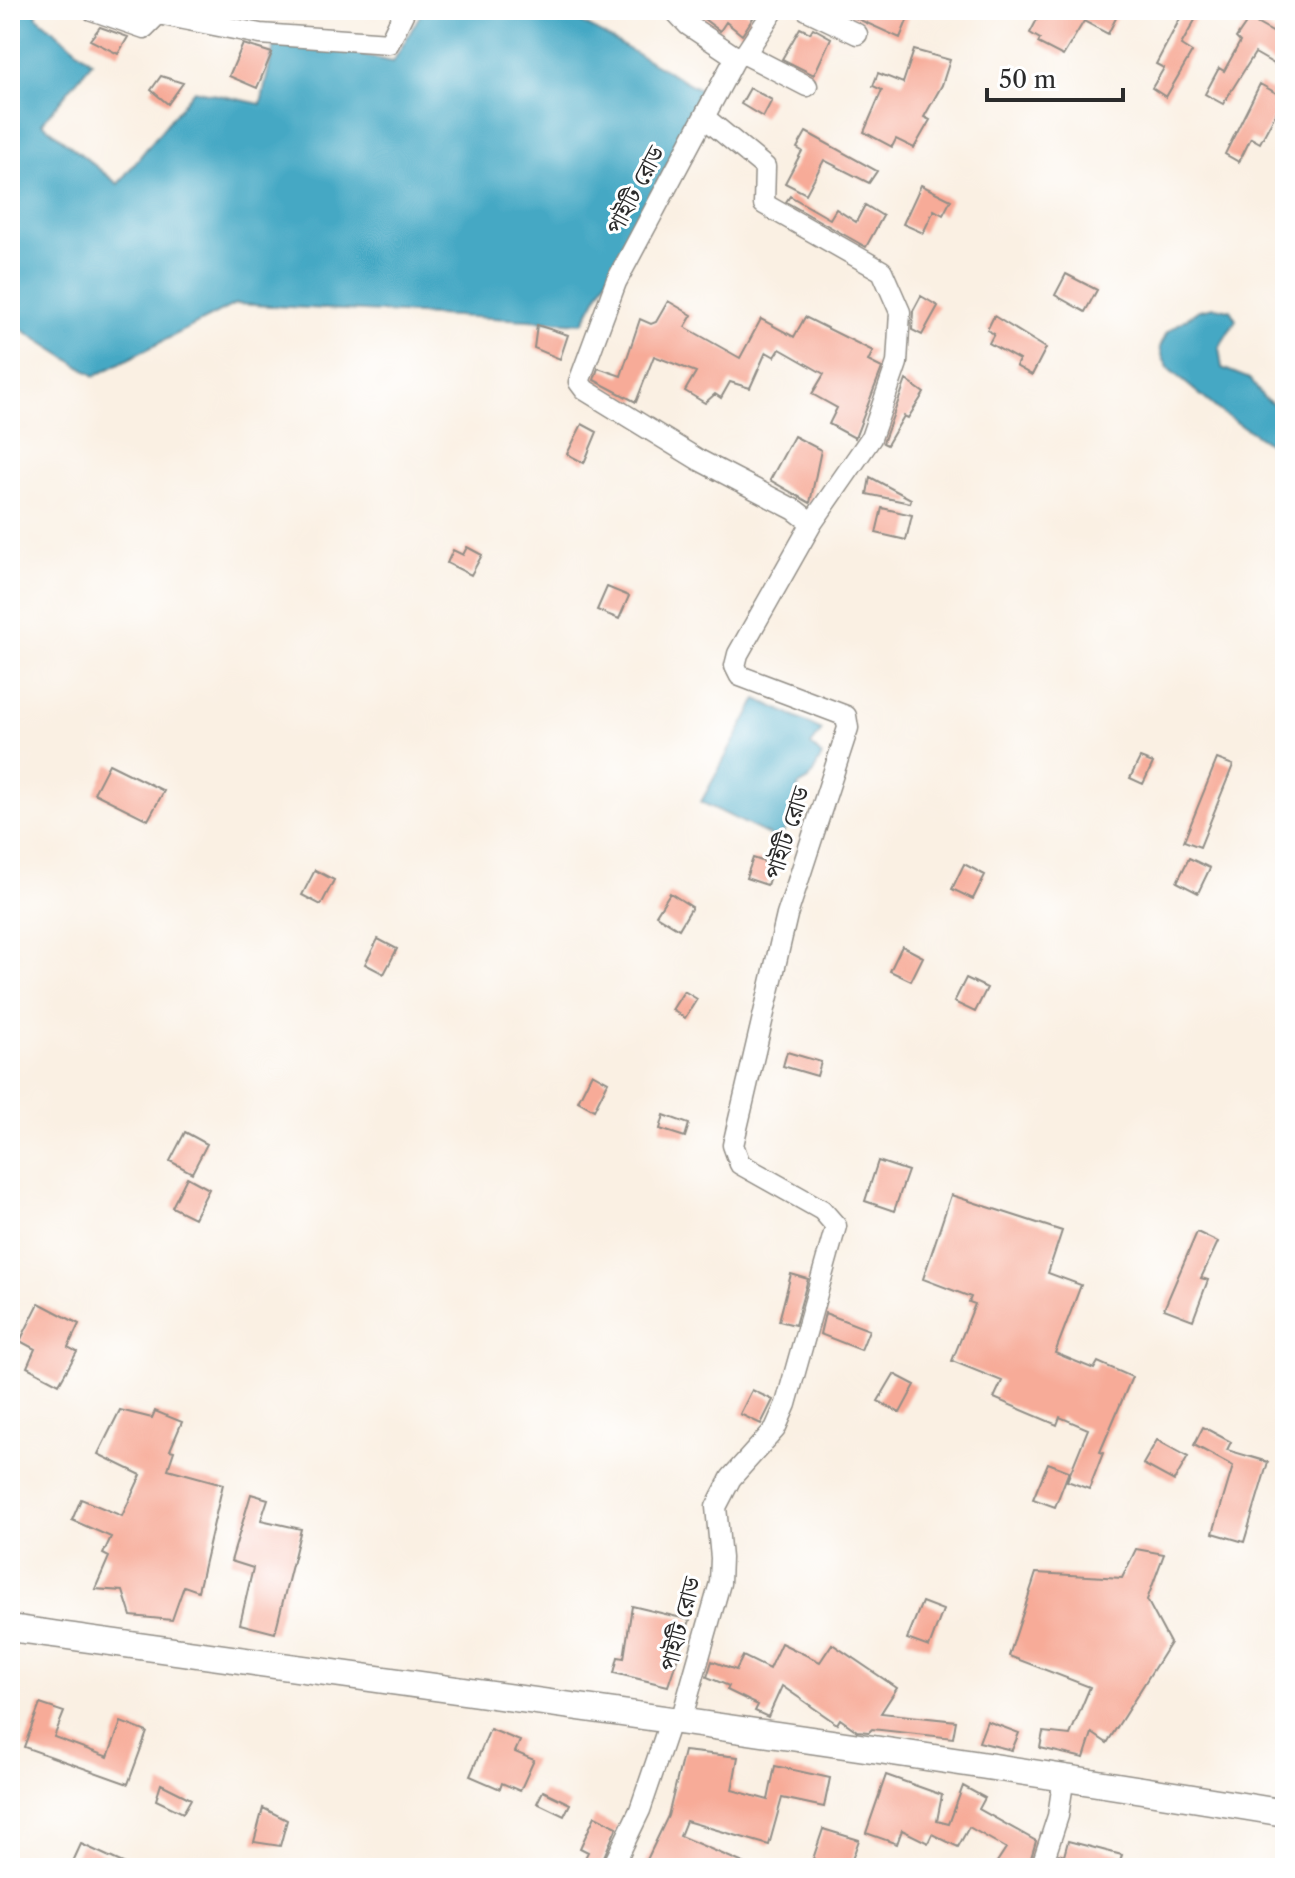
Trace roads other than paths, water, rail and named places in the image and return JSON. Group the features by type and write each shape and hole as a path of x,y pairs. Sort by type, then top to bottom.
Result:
{"main road":[{"path":"10,1628 1064,1776 1285,1813"}],"street":[{"path":"92,10 144,28 158,14 260,34 389,43 405,10"},
{"path":"674,10 688,25 740,56 807,86"},
{"path":"774,10 740,56 704,117 765,167 764,204 882,271 900,312 897,363 871,438 812,523"},
{"path":"817,13 857,34"},
{"name":"পাইটি রোড","path":"675,1723 720,1583 716,1507 731,1478 775,1429 786,1404 836,1226 822,1210 740,1164 733,1145 787,915 848,728 846,716 740,676 735,666 738,654 812,523 795,510 699,460 585,390 579,382 616,282 704,117"},
{"path":"612,1868 640,1810 675,1723"},
{"path":"1041,1868 1058,1816 1064,1776"}],"water":[{"path":"10,10 38,10 36,16 92,62 42,123 118,184 194,90 261,104 276,36 393,62 423,10 559,10 706,93 583,323 235,304 95,376 10,322"},
{"path":"1214,307 1230,310 1236,320 1219,347 1222,368 1250,379 1263,397 1285,413 1275,440 1270,444 1222,413 1169,369 1163,358 1160,347 1167,332 1199,310"},
{"path":"757,699 822,730 811,745 822,756 809,780 798,786 796,810 779,840 701,802"}]}
